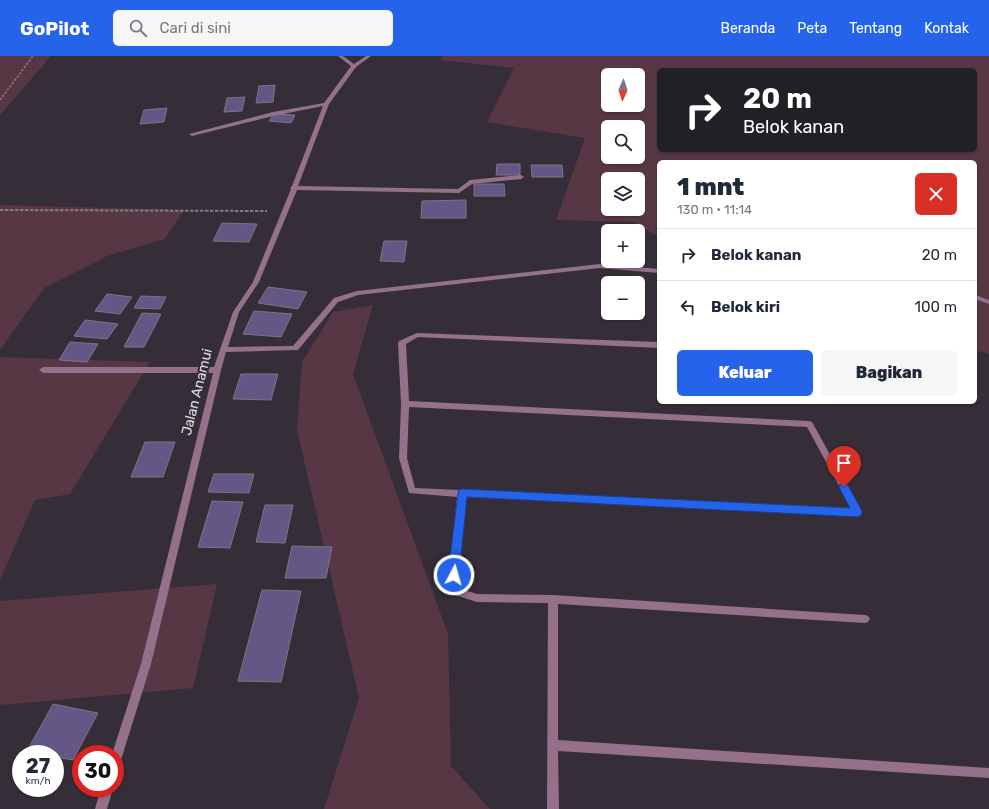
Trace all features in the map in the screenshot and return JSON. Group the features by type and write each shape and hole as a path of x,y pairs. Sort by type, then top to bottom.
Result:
{"street":[{"path":"340,56 354,66"},
{"name":"Jalan Anamui","path":"121,745 146,664 217,370 236,312 256,282 286,211 293,188 326,104 354,66 368,56"},
{"path":"192,134 272,114 326,104"},
{"path":"293,188 459,191 470,182 521,177"},
{"path":"223,350 294,348 336,300 357,293 600,266 657,271"},
{"path":"977,298 989,302"},
{"path":"405,404 809,424 858,512 412,491 403,458 405,404 402,343 417,335 657,345"},
{"path":"44,370 217,370"},
{"path":"462,493 454,575 458,592 477,598 553,599 865,619"},
{"path":"553,599 553,809"},
{"path":"552,745 989,773"},
{"path":"101,809 104,797"}],"path":[{"path":"0,100 33,56"},
{"path":"0,210 286,211"}],"shaded area":[{"path":"0,56 51,56 0,115"},
{"path":"442,56 989,56 989,354 977,351 977,160 657,160 657,236 645,229 645,224 636,224 633,222 556,220 585,138 487,122 514,68 441,60"},
{"path":"0,205 184,210 165,239 107,256 44,288 0,350"},
{"path":"373,305 353,374 448,634 451,766 490,809 324,809 359,698 297,430 302,362 333,312"},
{"path":"0,357 150,362 70,494 35,500 0,580"},
{"path":"217,584 193,688 0,705 0,601"}],"building":[{"path":"275,85 273,102 256,103 259,86"},
{"path":"245,97 242,111 224,112 227,98"},
{"path":"167,108 164,122 140,124 144,110"},
{"path":"274,114 295,115 291,123 269,121"},
{"path":"497,164 520,164 520,175 496,175"},
{"path":"531,165 562,165 563,177 532,177"},
{"path":"474,184 504,184 505,196 474,196"},
{"path":"466,200 466,218 421,218 422,201"},
{"path":"222,223 257,224 249,242 213,241"},
{"path":"384,241 407,241 404,262 380,261"},
{"path":"268,287 307,292 298,309 258,303"},
{"path":"107,294 132,297 120,314 95,311"},
{"path":"141,296 166,297 160,309 134,308"},
{"path":"254,311 292,314 281,337 243,334"},
{"path":"142,313 161,314 144,347 124,347"},
{"path":"85,320 118,324 107,339 74,336"},
{"path":"70,342 98,344 87,362 59,360"},
{"path":"241,374 278,374 271,400 233,399"},
{"path":"145,442 175,442 163,477 131,477"},
{"path":"214,474 254,474 249,493 208,492"},
{"path":"212,501 243,502 230,548 198,547"},
{"path":"265,505 293,505 285,543 256,542"},
{"path":"292,546 332,547 326,578 285,578"},
{"path":"262,590 301,591 281,682 238,681"},
{"path":"53,704 98,713 81,745 72,745 72,760 64,758 64,745 30,745"}],"route":[{"path":"454,575 462,493 858,512 844,487"}]}
